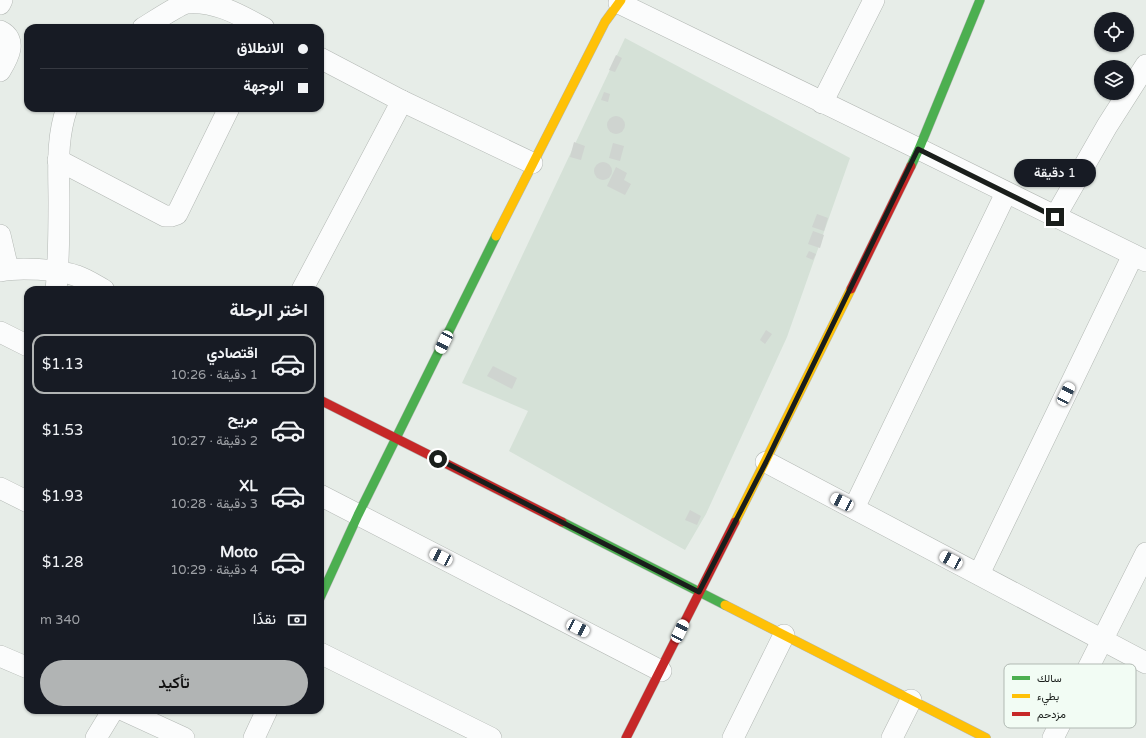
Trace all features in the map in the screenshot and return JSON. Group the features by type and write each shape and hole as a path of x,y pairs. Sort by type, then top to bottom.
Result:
{"street":[{"path":"0,4 2,0"},
{"path":"822,103 874,0"},
{"path":"626,738 766,462 918,149 980,0"},
{"path":"150,24 185,3 203,1 219,4 256,24"},
{"path":"324,589 358,515 532,163 605,22 620,1 822,103 1139,258 979,574"},
{"path":"0,31 4,33 10,43 10,53 0,71"},
{"path":"324,60 402,101 532,163"},
{"path":"1055,217 1107,126 1146,65"},
{"path":"304,286 402,101"},
{"path":"57,281 59,201 58,150 62,121 65,112"},
{"path":"58,160 165,216 171,216 178,214 227,112"},
{"path":"854,508 1006,193"},
{"path":"0,235 4,270 45,270 57,281"},
{"path":"57,281 76,276 96,286"},
{"path":"0,332 24,344"},
{"path":"324,402 986,738"},
{"path":"766,462 1146,663"},
{"path":"0,488 24,500"},
{"path":"324,497 661,671"},
{"path":"1090,664 1146,553"},
{"path":"733,738 784,635"},
{"path":"324,655 490,738"},
{"path":"0,656 24,666"},
{"path":"892,738 911,700"},
{"path":"96,738 111,714"},
{"path":"132,714 184,738"},
{"path":"254,738 265,714"},
{"path":"1053,738 1058,728"}],"shaded area":[{"path":"625,38 850,158 787,337 706,514 685,550 509,451 528,411 462,383"}],"building":[{"path":"616,55 622,58 615,72 609,70"},
{"path":"604,92 610,94 608,102 601,100"},
{"path":"616,116 622,119 625,125 622,131 616,134 610,131 607,125 610,119"},
{"path":"574,142 585,146 581,160 570,157"},
{"path":"613,143 624,146 620,161 609,158"},
{"path":"603,162 609,165 612,171 609,177 603,180 597,177 594,171 597,165"},
{"path":"616,167 627,173 624,180 631,184 625,195 607,186"},
{"path":"817,214 828,218 824,231 812,227"},
{"path":"813,231 824,235 820,248 808,244"},
{"path":"809,251 816,254 813,260 806,257"},
{"path":"766,330 772,334 765,344 760,340"},
{"path":"493,366 517,378 512,389 487,376"},
{"path":"690,510 701,516 697,525 685,520"}],"traffic: fast":[{"path":"911,166 980,0"},
{"path":"324,589 358,515 496,236"},
{"path":"562,522 725,605"}],"traffic: slow":[{"path":"496,236 605,22 621,0"},
{"path":"735,522 851,289"},
{"path":"725,605 986,738"}],"traffic: jam":[{"path":"851,289 911,166"},
{"path":"324,402 562,522"},
{"path":"626,738 735,522"}],"route":[{"path":"438,459 699,592 766,462 918,149 1055,217"}]}
